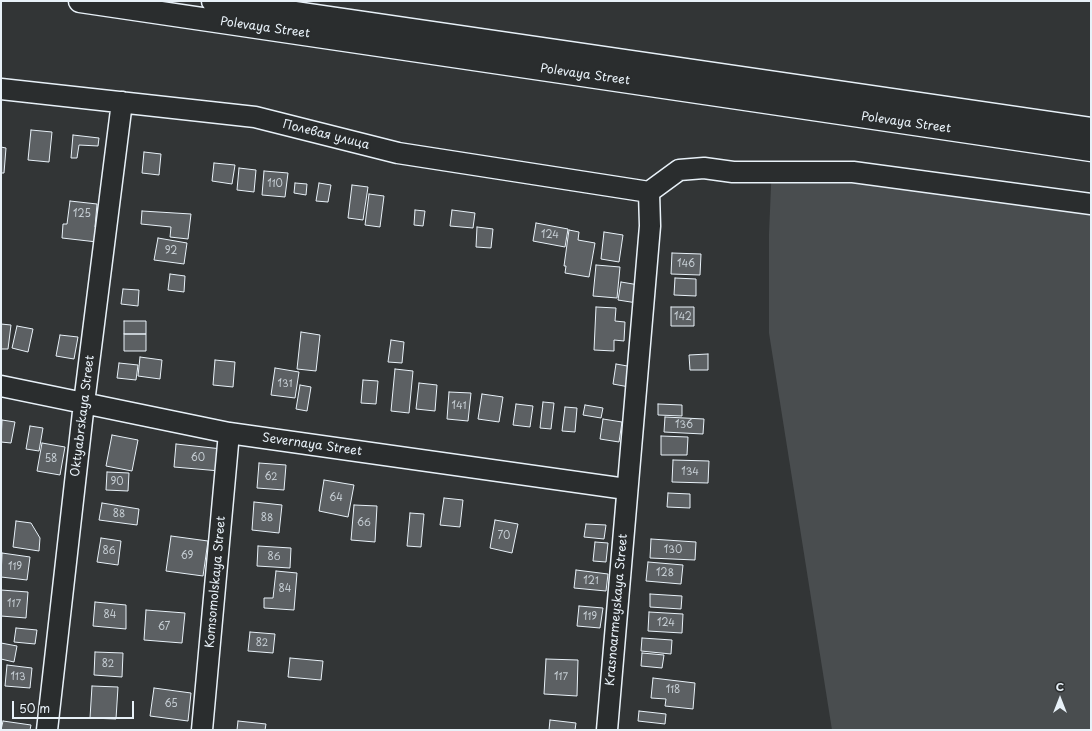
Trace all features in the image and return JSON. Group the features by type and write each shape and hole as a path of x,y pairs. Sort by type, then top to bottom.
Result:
{"highway":[{"name":"Polevaya Street","path":"80,1 1091,150"},
{"name":"Polevaya Street","path":"213,1 1091,129"}],"street":[{"name":"Полевая улица","path":"1,89 255,117 398,153 648,192"},
{"name":"Oktyabrskaya Street","path":"47,730 84,403 122,102"},
{"path":"648,192 679,170 704,168 732,172 853,172 1091,204"},
{"name":"Krasnoarmeyskaya Street","path":"607,730 626,489 650,226 648,192"},
{"name":"Severnaya Street","path":"1,386 229,433 626,489"},
{"name":"Komsomolskaya Street","path":"202,730 229,433"}],"shaded area":[{"path":"772,163 1091,210 1091,730 832,730 769,333 769,234"}],"building":[{"path":"31,130 52,132 49,162 28,160"},
{"path":"73,135 99,138 98,146 79,145 77,158 71,158"},
{"path":"1,147 6,148 4,173 1,173"},
{"path":"144,152 161,154 159,175 142,173"},
{"path":"214,163 235,165 232,184 212,181"},
{"path":"239,168 256,170 254,192 237,190"},
{"path":"264,171 288,173 285,197 262,195"},
{"path":"295,183 307,184 306,195 294,193"},
{"path":"319,183 331,185 328,202 316,201"},
{"path":"352,185 368,187 363,220 348,218"},
{"path":"369,194 384,196 380,227 365,225"},
{"path":"70,201 97,204 95,227 98,228 97,242 62,238 63,224 67,224"},
{"path":"415,210 425,211 423,226 414,225"},
{"path":"452,210 475,213 473,228 450,226"},
{"path":"142,211 191,214 188,239 170,237 171,227 141,224"},
{"path":"536,223 568,229 565,247 533,241"},
{"path":"477,227 493,229 491,248 476,247"},
{"path":"569,230 579,232 578,240 595,243 589,277 565,273 566,266 564,266"},
{"path":"604,232 623,235 619,262 601,259"},
{"path":"158,238 187,243 184,264 154,260"},
{"path":"672,253 701,254 700,275 671,274"},
{"path":"596,265 620,267 617,298 593,296"},
{"path":"170,274 185,276 184,292 168,290"},
{"path":"675,278 696,279 696,296 674,295"},
{"path":"621,282 639,285 637,303 618,300"},
{"path":"123,289 139,290 138,306 121,304"},
{"path":"596,307 616,308 615,321 625,322 624,341 614,340 614,351 594,350"},
{"path":"671,307 694,307 694,326 671,326"},
{"path":"124,321 146,321 146,334 124,334"},
{"path":"1,324 11,325 8,349 1,349"},
{"path":"17,326 33,329 28,352 12,348"},
{"path":"301,332 320,335 316,371 297,369"},
{"path":"124,334 146,334 146,351 124,351"},
{"path":"60,335 78,337 74,359 56,356"},
{"path":"391,340 404,342 402,363 388,362"},
{"path":"708,354 708,370 690,370 689,355"},
{"path":"140,357 162,360 160,379 138,376"},
{"path":"215,360 235,362 233,387 213,385"},
{"path":"119,363 138,365 136,380 117,378"},
{"path":"616,364 633,367 629,387 613,384"},
{"path":"275,368 299,372 295,398 271,395"},
{"path":"395,369 413,371 409,413 391,411"},
{"path":"363,380 378,381 376,404 361,403"},
{"path":"419,383 437,385 435,411 416,409"},
{"path":"300,385 311,387 307,411 296,409"},
{"path":"449,392 471,393 468,421 447,419"},
{"path":"482,394 503,397 499,422 478,419"},
{"path":"543,402 554,403 551,429 540,428"},
{"path":"516,404 533,406 530,427 513,425"},
{"path":"658,404 682,405 682,416 658,415"},
{"path":"585,405 603,408 601,418 583,415"},
{"path":"565,407 577,408 575,432 562,431"},
{"path":"665,417 704,419 703,434 664,432"},
{"path":"603,419 622,422 619,442 600,439"},
{"path":"2,420 15,422 11,443 1,442"},
{"path":"30,426 43,428 39,451 26,449"},
{"path":"112,435 138,440 132,471 106,466"},
{"path":"661,436 688,437 687,455 661,455"},
{"path":"42,443 65,447 60,475 37,471"},
{"path":"176,444 222,449 220,471 174,467"},
{"path":"673,460 709,461 708,483 672,482"},
{"path":"259,463 286,465 284,490 257,488"},
{"path":"107,472 129,473 128,491 106,490"},
{"path":"324,480 354,485 348,517 319,511"},
{"path":"668,493 690,494 690,508 667,507"},
{"path":"444,498 463,500 460,527 440,525"},
{"path":"254,502 282,505 279,533 252,530"},
{"path":"102,503 139,509 137,525 99,520"},
{"path":"354,505 377,506 375,542 351,540"},
{"path":"410,513 424,514 421,547 407,546"},
{"path":"495,520 518,524 512,553 490,548"},
{"path":"16,521 31,523 40,538 39,551 13,547"},
{"path":"586,524 606,525 604,539 584,537"},
{"path":"171,536 208,541 203,576 166,571"},
{"path":"101,538 121,541 118,565 97,562"},
{"path":"651,539 696,542 695,560 650,558"},
{"path":"595,542 608,543 606,562 593,561"},
{"path":"258,546 291,548 290,568 257,566"},
{"path":"2,553 30,557 27,580 1,577"},
{"path":"648,562 683,565 681,584 646,581"},
{"path":"576,570 608,574 606,591 574,588"},
{"path":"276,571 297,573 294,610 264,608 264,598 273,598"},
{"path":"1,590 28,592 26,618 1,616"},
{"path":"650,594 682,596 681,609 650,607"},
{"path":"95,602 126,605 126,629 93,626"},
{"path":"579,606 603,608 600,628 577,626"},
{"path":"146,610 185,613 182,643 144,640"},
{"path":"649,612 683,614 682,633 648,631"},
{"path":"16,628 37,630 35,644 14,642"},
{"path":"250,632 275,634 273,653 248,651"},
{"path":"642,638 672,640 671,654 641,651"},
{"path":"1,643 17,646 14,662 1,659"},
{"path":"95,652 123,653 122,677 94,675"},
{"path":"642,653 664,655 662,668 641,666"},
{"path":"290,658 323,661 321,680 288,677"},
{"path":"546,659 578,660 577,696 544,694"},
{"path":"7,665 32,668 30,688 5,686"},
{"path":"653,678 695,683 693,709 665,706 666,699 651,698"},
{"path":"92,686 118,687 116,719 90,718"},
{"path":"154,688 191,693 188,721 150,716"},
{"path":"639,711 666,714 665,724 638,721"},
{"path":"550,720 576,723 575,730 549,730"},
{"path":"3,721 31,725 30,730 1,730"},
{"path":"238,721 266,724 265,730 237,730"}]}
